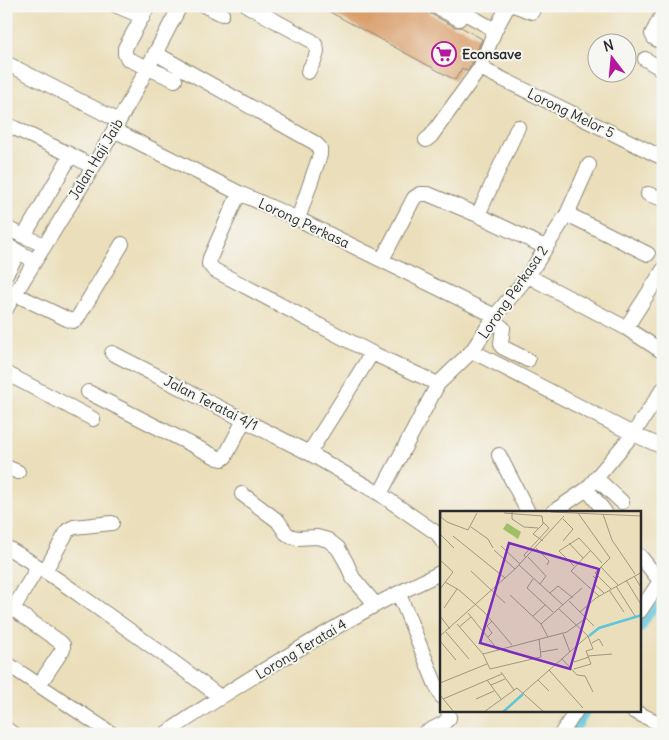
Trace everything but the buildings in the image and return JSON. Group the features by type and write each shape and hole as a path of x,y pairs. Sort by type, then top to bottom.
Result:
{"street":[{"path":"117,6 146,12 125,48 125,54 128,59 175,80"},
{"name":"Jalan Haji Jaib","path":"6,309 117,126 180,6"},
{"path":"205,6 222,14"},
{"path":"248,6 316,45 318,52 308,72"},
{"path":"435,6 477,29"},
{"path":"452,6 495,30"},
{"path":"426,140 431,136 480,68 495,30 508,6"},
{"path":"516,6 532,12"},
{"path":"663,13 652,34 654,38 663,43"},
{"path":"155,53 320,148 320,155 298,219"},
{"path":"645,59 663,70"},
{"name":"Lorong Perkasa","path":"6,63 239,193 382,260 493,318"},
{"name":"Lorong Melor 5","path":"480,68 663,158"},
{"path":"6,124 93,167"},
{"path":"478,215 518,127"},
{"path":"24,236 71,155"},
{"name":"Lorong Perkasa 2","path":"380,494 438,384 472,351 493,318 528,276 567,214 590,165"},
{"path":"239,193 210,258 209,264 214,270 372,353 438,384"},
{"path":"382,260 414,198 420,194 428,194 478,215 545,247"},
{"path":"648,194 663,199"},
{"path":"567,214 648,254"},
{"path":"6,228 44,245"},
{"path":"15,294 73,321 77,319 122,244"},
{"path":"10,259 31,266"},
{"path":"626,328 663,270"},
{"path":"528,276 626,328 663,352"},
{"path":"493,318 503,328 502,347 528,360"},
{"path":"472,351 633,434 663,447"},
{"name":"Jalan Teratai 4/1","path":"112,353 309,452 380,494 440,537"},
{"path":"309,452 372,353"},
{"path":"6,373 93,419"},
{"path":"555,511 587,490 633,434 663,389"},
{"path":"88,392 222,459 226,457 244,420"},
{"path":"499,454 528,511"},
{"path":"596,478 622,502"},
{"path":"587,490 604,511"},
{"path":"242,494 278,521 290,536 297,538 317,537 328,540 338,548 354,578 376,605"},
{"path":"39,685 63,645 13,608 68,530 74,527 112,523"},
{"path":"6,548 42,569 220,696"},
{"path":"642,559 661,584 642,608"},
{"name":"Lorong Teratai 4","path":"165,734 220,696 376,605 440,573"},
{"path":"398,594 438,682"},
{"path":"8,668 39,685 112,734"},
{"path":"562,734 575,712"},
{"path":"635,712 663,725"},
{"path":"423,734 444,723 449,715"},
{"path":"6,729 13,734"}],"waterway":[{"path":"642,624 663,592"},
{"path":"572,734 585,712"}],"place":[{"name":"Econsave","path":"444,54"}]}
